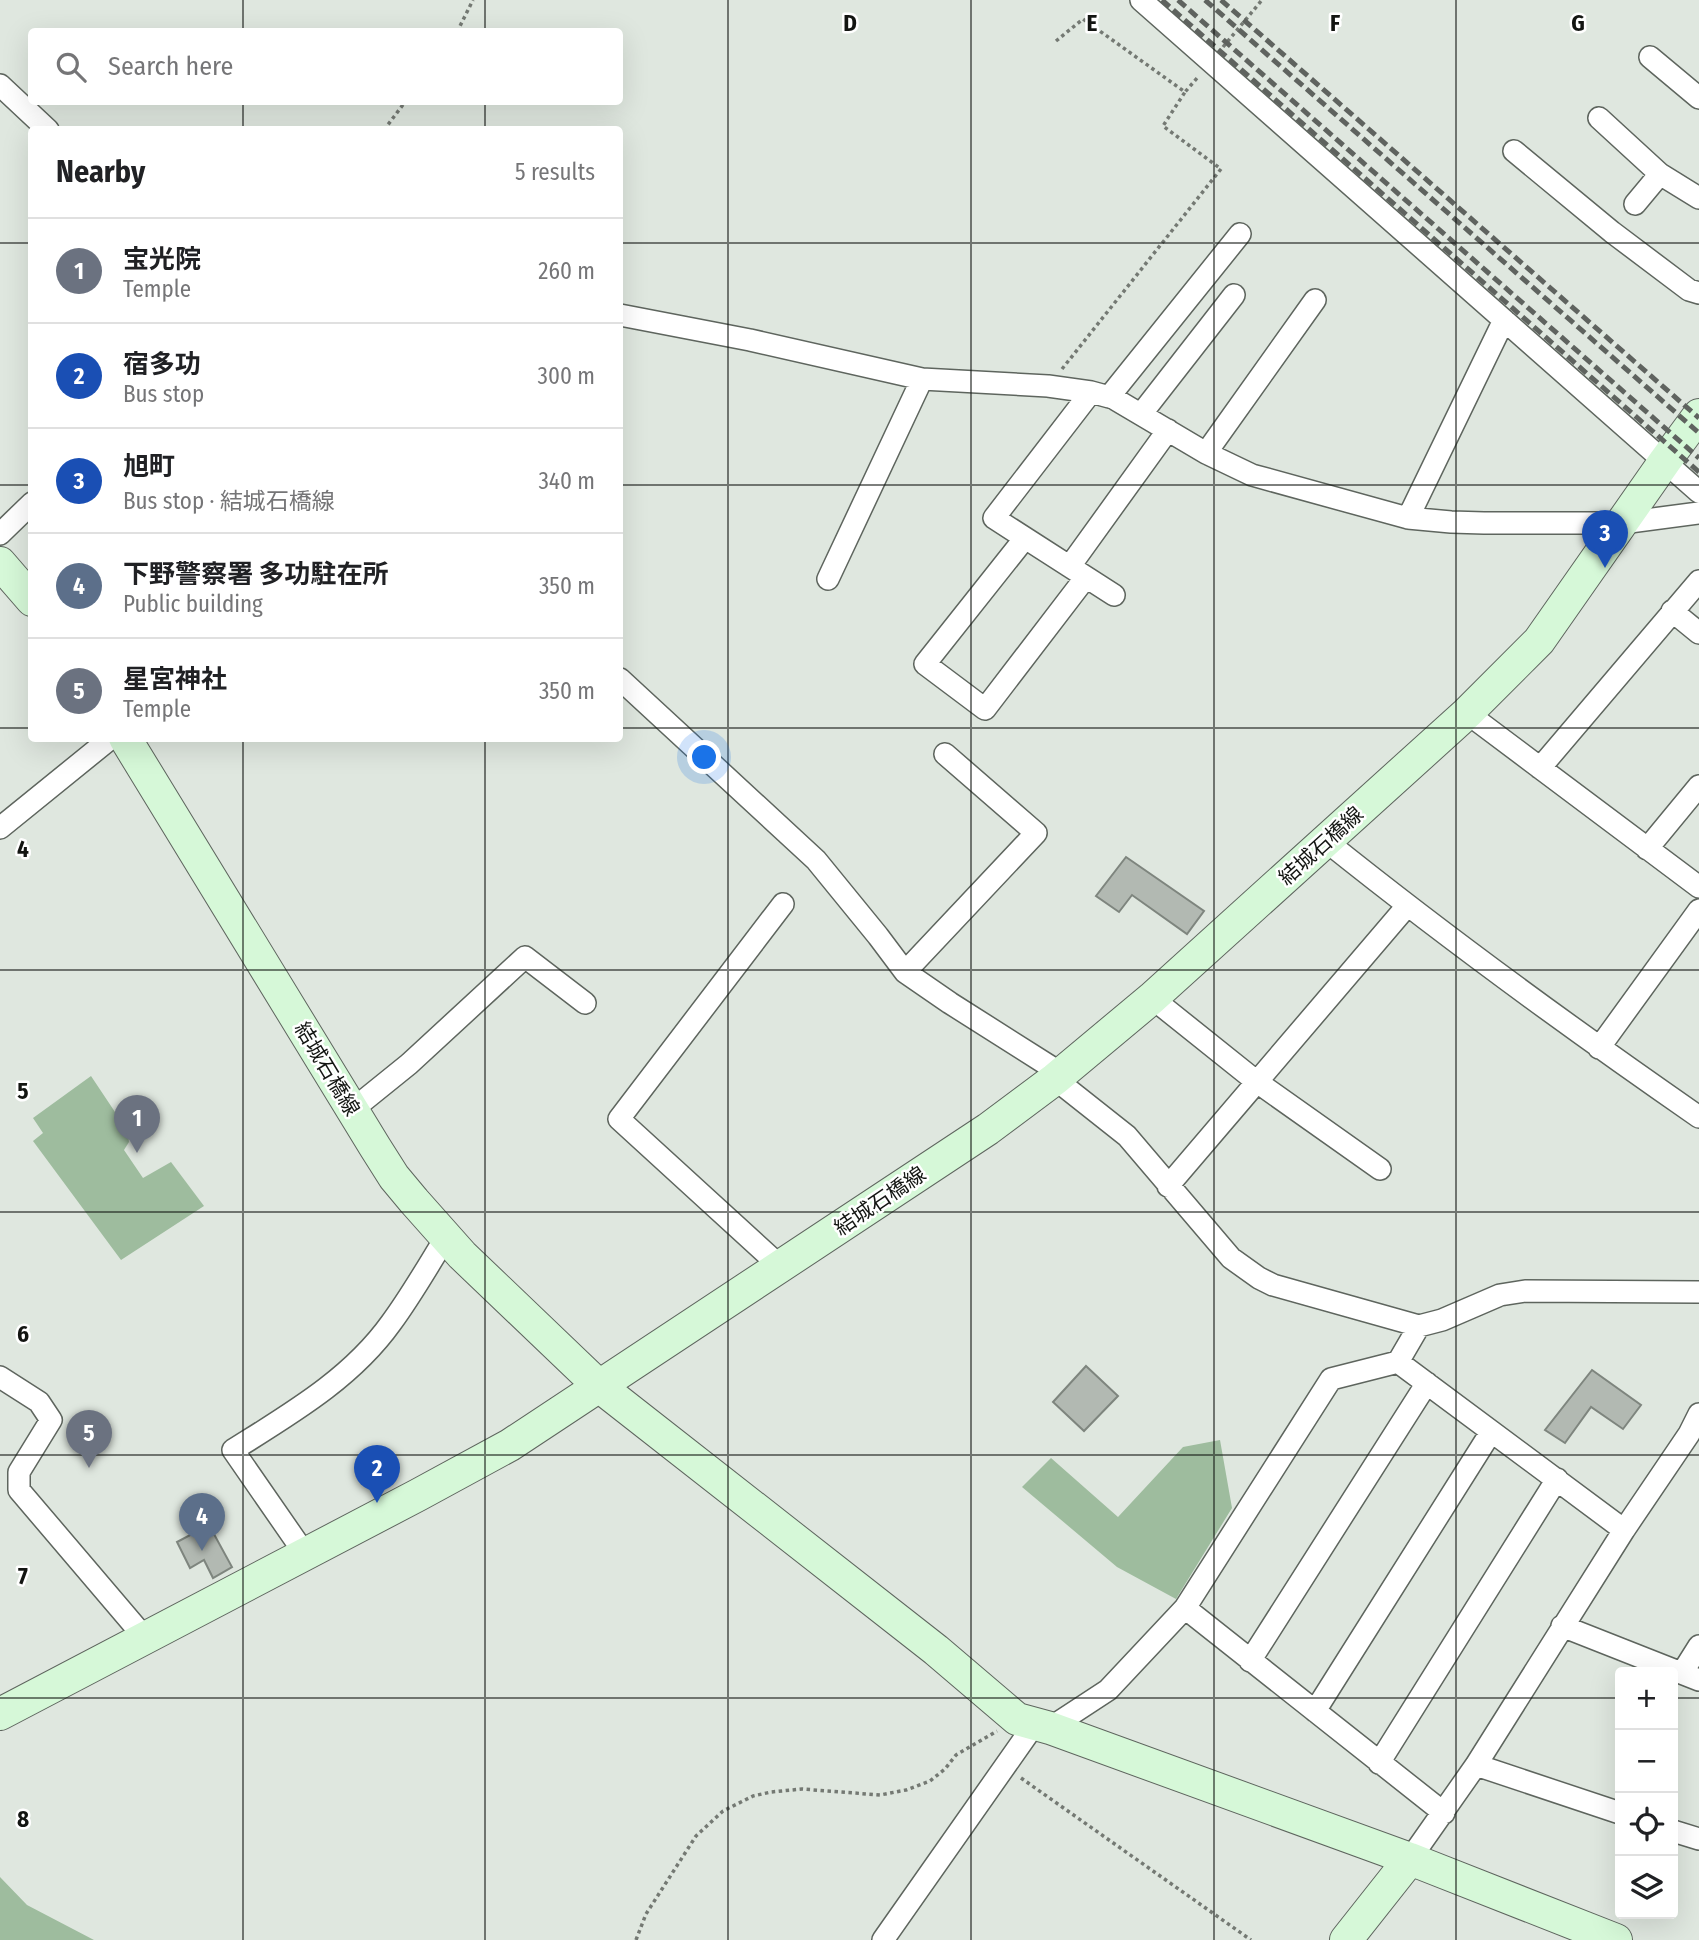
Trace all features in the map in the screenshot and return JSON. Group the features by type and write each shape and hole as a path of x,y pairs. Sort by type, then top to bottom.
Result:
{"main road":[{"name":"結城石橋線","path":"127,742 394,1177 446,1237 599,1386 988,1129 1059,1076 1152,998 1467,713 1539,641 1699,415"},
{"path":"0,563 28,595"},
{"path":"0,1714 510,1445 599,1386 1034,1724 1410,1859 1616,1940"},
{"path":"1346,1940 1410,1859"}],"street":[{"path":"1141,0 1699,492"},
{"path":"1650,57 1699,98"},
{"path":"0,85 44,126"},
{"path":"1599,118 1660,174 1699,198"},
{"path":"1514,151 1612,232 1689,290 1699,293"},
{"path":"1635,204 1660,174"},
{"path":"1114,595 994,518 1240,234"},
{"path":"1142,414 1234,295"},
{"path":"1206,453 1315,300"},
{"path":"623,316 750,340 922,379 1048,386 1100,394 1142,414 1206,453 1252,475 1408,518 1451,523 1622,523 1699,513"},
{"path":"1408,518 1504,320"},
{"path":"828,579 922,379"},
{"path":"1025,538 925,664 985,709 1078,572 1168,430"},
{"path":"0,534 28,507"},
{"path":"1540,768 1699,581"},
{"path":"1672,611 1699,633"},
{"path":"623,682 816,860 905,972 1059,1076 1127,1136 1231,1258 1259,1278 1419,1326 1442,1320 1500,1295 1525,1291 1699,1292"},
{"path":"1467,713 1699,887"},
{"path":"0,828 106,742"},
{"path":"905,972 1036,833 945,754"},
{"path":"1647,849 1699,786"},
{"path":"1326,841 1407,906 1599,1048 1699,1117"},
{"path":"781,1267 619,1119 783,904"},
{"path":"1168,1186 1407,906"},
{"path":"1599,1048 1699,911"},
{"path":"352,1110 410,1064 525,957 585,1003"},
{"path":"1152,998 1257,1082 1380,1169"},
{"path":"305,1554 233,1450 312,1400 361,1358 391,1324 446,1237"},
{"path":"883,1940 1034,1724 1108,1690 1185,1608 1331,1379 1398,1362 1419,1326"},
{"path":"1398,1362 1624,1530"},
{"path":"0,1377 39,1402 51,1420 19,1472 19,1490 145,1638"},
{"path":"1250,1661 1427,1383"},
{"path":"1410,1859 1476,1765 1562,1626 1699,1415"},
{"path":"1315,1711 1491,1432"},
{"path":"1378,1763 1557,1479"},
{"path":"1185,1608 1444,1813"},
{"path":"1562,1626 1690,1677 1699,1646"},
{"path":"1476,1765 1615,1811"},
{"path":"1678,1833 1699,1839"}],"path":[{"path":"459,28 473,0"},
{"path":"1048,386 1221,169 1163,126 1185,92"},
{"path":"387,126 403,105"},
{"path":"636,1940 646,1914 696,1836 723,1811 753,1796 771,1792 802,1789 880,1795 906,1790 930,1781 945,1769 956,1755 1034,1724"},
{"path":"1005,1767 1251,1940"}],"green space":[{"path":"91,1076 127,1130 129,1142 124,1150 143,1178 171,1162 204,1206 121,1260 33,1141 43,1133 33,1118"},
{"path":"1220,1440 1232,1508 1176,1599 1117,1567 1022,1487 1051,1458 1118,1517 1183,1447"},
{"path":"0,1877 27,1905 94,1940 0,1940"}],"building":[{"path":"1126,857 1204,911 1187,934 1132,895 1119,912 1096,896"},
{"path":"1086,1366 1118,1396 1084,1431 1053,1402"},
{"path":"1592,1370 1641,1405 1623,1429 1591,1407 1565,1443 1545,1430"},
{"path":"209,1525 232,1567 213,1578 204,1560 190,1568 177,1542"}],"railway":[{"path":"1162,0 1699,472"},
{"path":"1178,0 1699,458"},
{"path":"1205,0 1699,433"},
{"path":"1221,0 1699,418"}],"place":[{"name":"旭町","path":"1605,568"},
{"name":"宝光院","path":"137,1153"},
{"name":"星宮神社","path":"89,1468"},
{"name":"宿多功","path":"377,1503"},
{"name":"下野警察署 多功駐在所","path":"202,1551"}]}
